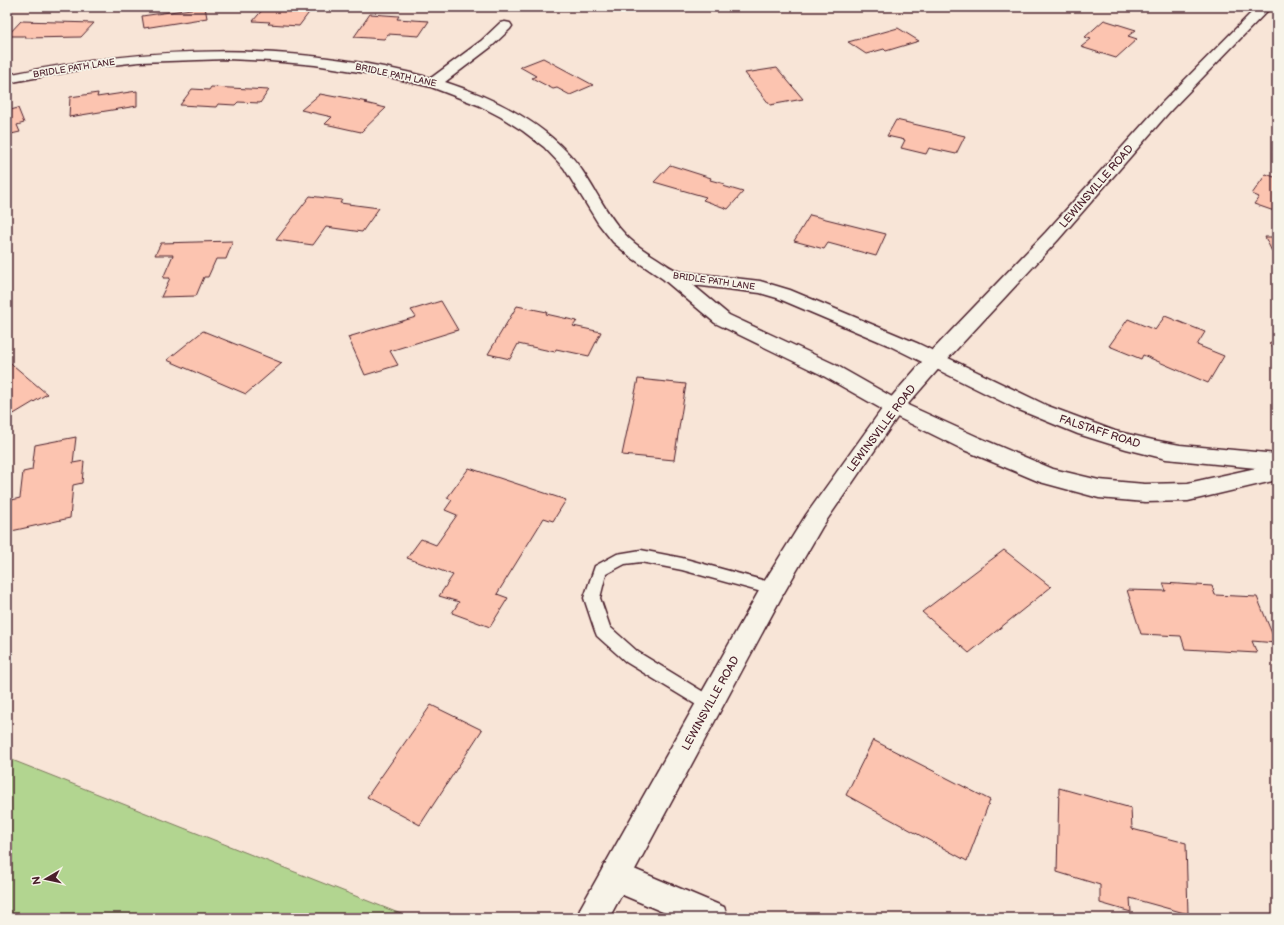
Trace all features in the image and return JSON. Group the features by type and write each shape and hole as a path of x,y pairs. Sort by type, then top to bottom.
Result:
{"street":[{"name":"LEWINSVILLE ROAD","path":"592,918 709,704 814,521 894,407 935,360 1052,236 1166,107 1264,7"},
{"path":"434,83 486,44 504,26"},
{"name":"BRIDLE PATH LANE","path":"7,79 78,66 136,58 234,54 278,56 329,62 397,73 434,83 503,111 533,130 557,150 577,174 598,211 616,235 643,258 670,275 763,288 806,303 935,360"},
{"path":"670,275 722,319 827,369 894,407 972,444 1048,476 1099,489 1146,493 1188,492 1277,472"},
{"name":"FALSTAFF ROAD","path":"935,360 1071,424 1123,441 1178,452 1277,462"},
{"path":"615,876 713,918"}],"lane":[{"path":"709,704 632,657 603,631 592,598 600,570 622,558 641,556 682,564 774,589"}],"green space":[{"path":"7,758 411,918 7,918"}],"building":[{"path":"205,7 207,18 144,28 142,16"},
{"path":"264,8 311,10 299,26 268,24 270,22 253,21"},
{"path":"370,14 399,16 397,19 429,21 419,36 388,34 384,39 354,37"},
{"path":"1104,20 1136,30 1128,36 1137,39 1116,58 1081,47 1091,39 1085,37"},
{"path":"21,21 94,23 81,37 25,38 26,36 7,36"},
{"path":"898,28 919,41 886,51 884,49 866,54 848,42"},
{"path":"543,58 593,85 570,95 557,88 553,89 532,78 536,76 520,67"},
{"path":"777,68 803,99 770,105 745,73"},
{"path":"211,87 269,90 260,103 238,102 235,105 218,104 216,107 180,105 192,89 209,90"},
{"path":"137,91 137,106 69,117 70,97 98,93 97,97"},
{"path":"320,94 367,102 365,103 386,108 361,132 325,124 332,117 301,110"},
{"path":"18,108 24,123 17,125 20,132 7,135 7,111"},
{"path":"896,120 965,136 956,154 929,148 926,154 901,148 905,140 887,136"},
{"path":"670,165 711,178 710,180 725,184 723,186 743,192 728,209 703,200 706,197 654,182"},
{"path":"1266,174 1277,178 1277,212 1254,204 1259,197 1252,194"},
{"path":"310,196 342,200 340,203 379,208 362,232 326,227 313,245 276,240"},
{"path":"810,215 886,234 876,256 828,243 824,249 794,241"},
{"path":"1265,237 1277,237 1277,262"},
{"path":"233,241 226,259 216,259 208,277 204,277 196,296 161,297 170,278 163,278 173,255 155,255 161,243"},
{"path":"441,301 458,330 390,351 398,365 365,375 348,337 416,317 411,310"},
{"path":"517,306 547,312 546,314 577,321 573,326 601,332 589,356 556,349 555,352 518,344 510,359 488,354"},
{"path":"1165,316 1205,332 1197,345 1224,356 1208,383 1143,355 1141,359 1109,346 1128,319 1155,330"},
{"path":"203,331 282,363 246,394 167,360"},
{"path":"1277,340 1277,350 1269,344"},
{"path":"7,360 47,394 7,418"},
{"path":"638,379 686,384 674,460 622,455"},
{"path":"76,437 73,463 84,461 82,483 73,485 70,518 7,532 8,501 20,498 23,472 32,470 35,445"},
{"path":"469,468 566,500 553,521 544,518 497,594 508,598 490,627 452,613 459,602 439,596 453,575 407,558 421,539 436,545 457,515 445,510 452,500 447,498"},
{"path":"1004,550 1051,587 969,653 922,612"},
{"path":"1163,583 1212,586 1215,595 1257,597 1276,643 1252,641 1257,653 1185,649 1181,636 1141,634 1127,590 1166,591"},
{"path":"431,705 482,730 420,825 367,797"},
{"path":"873,740 990,800 967,861 846,795"},
{"path":"1059,788 1131,808 1132,829 1186,843 1188,914 1130,898 1131,912 1100,903 1100,885 1057,872"}]}
